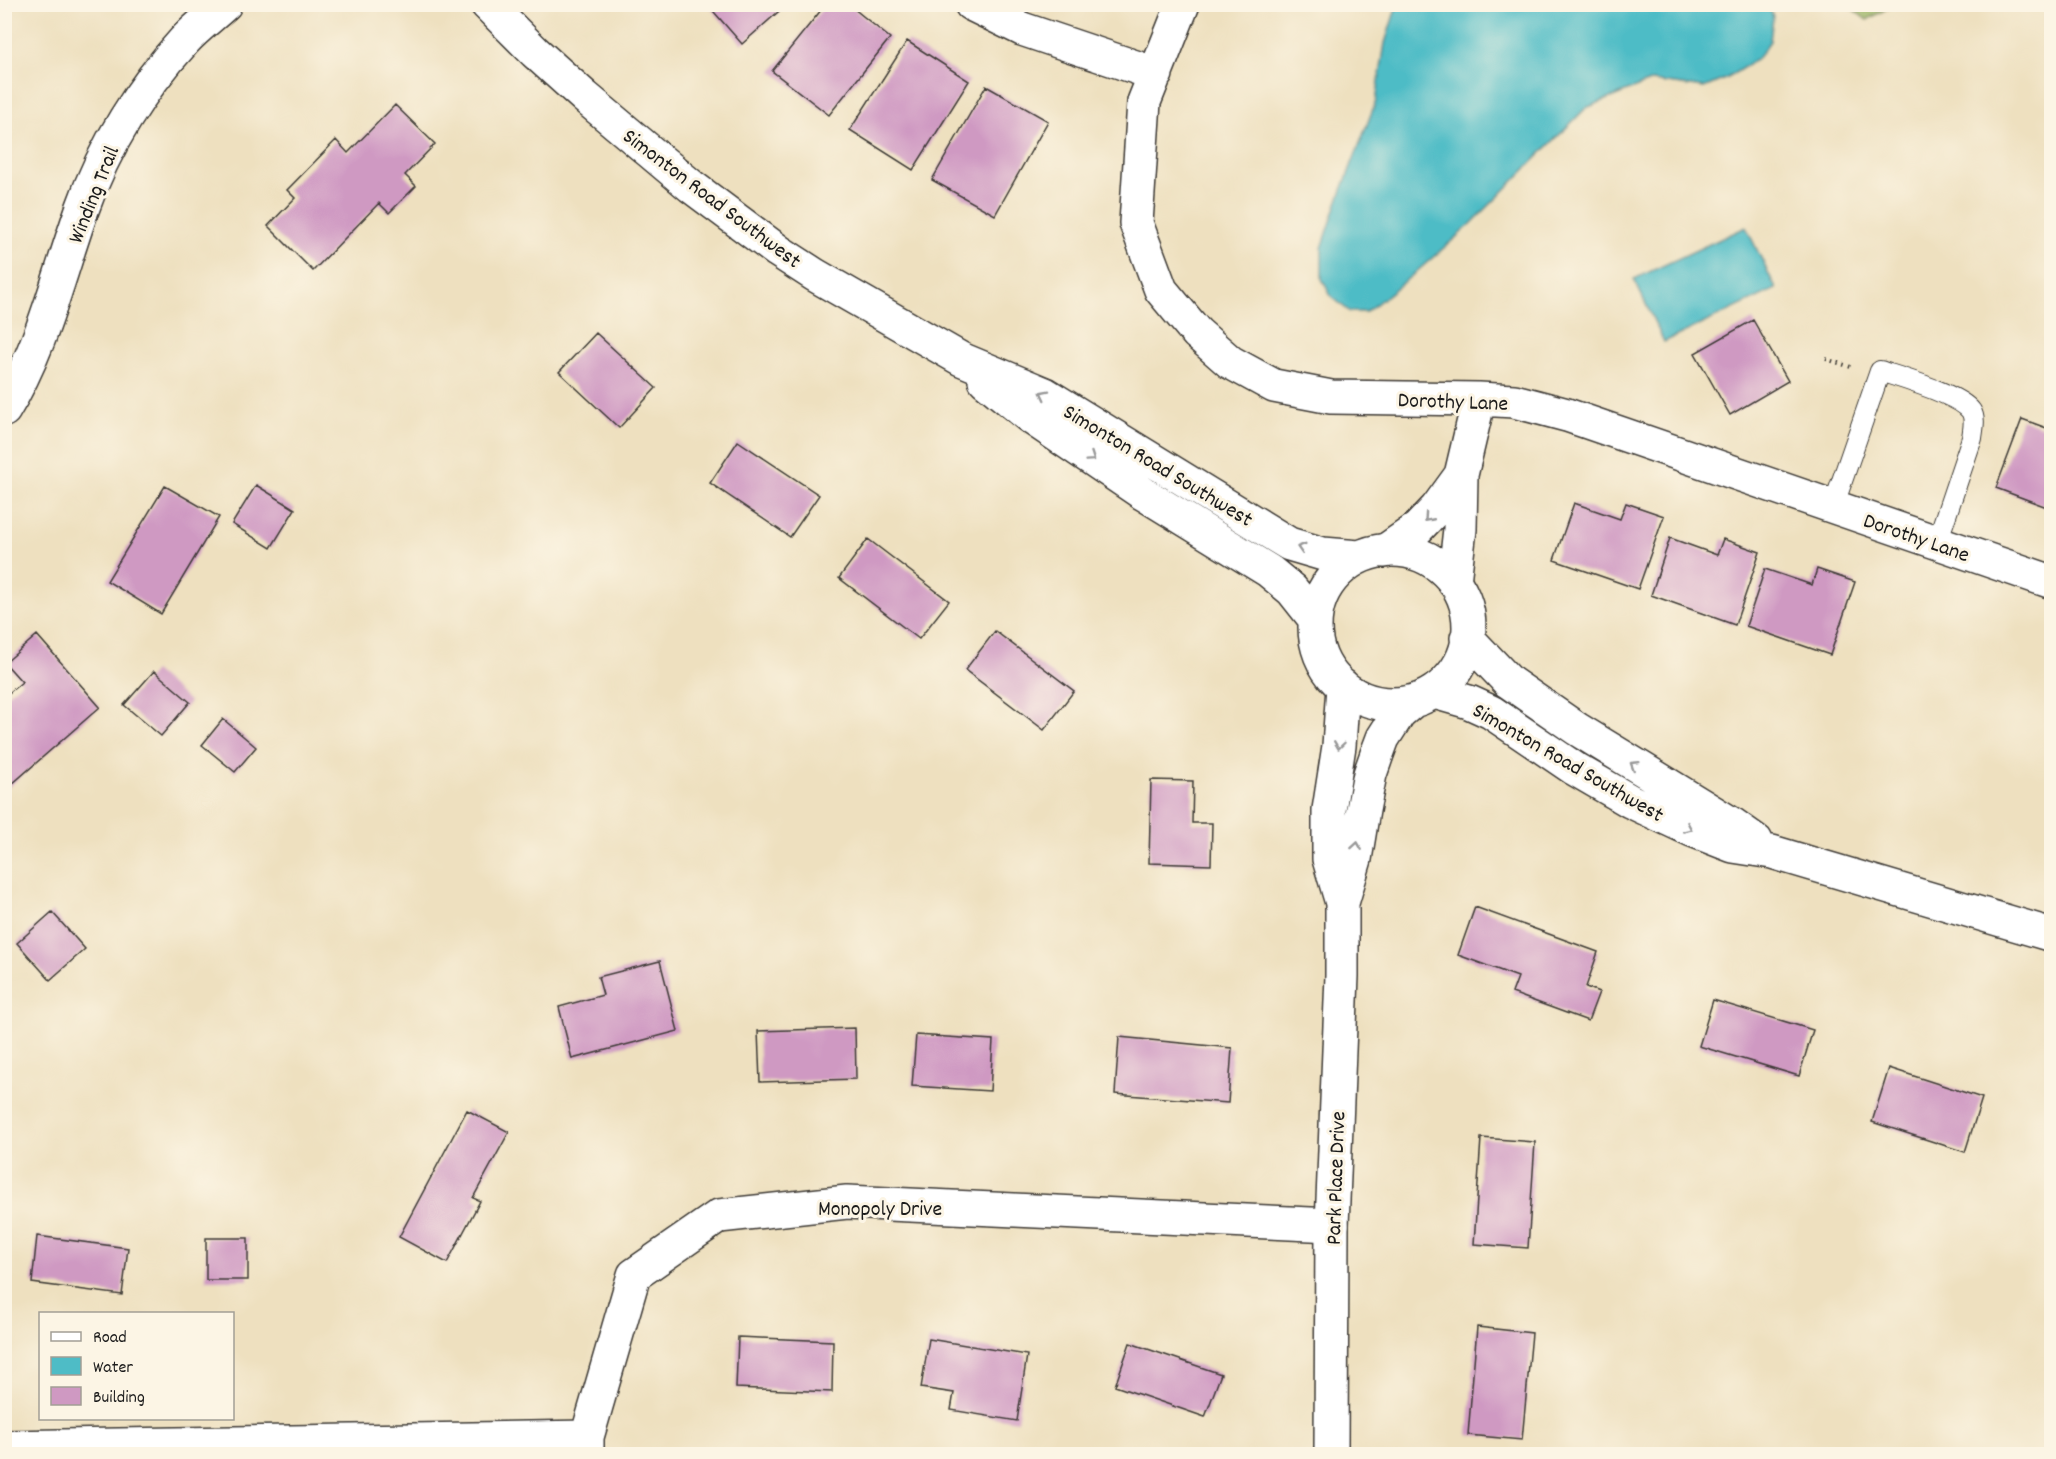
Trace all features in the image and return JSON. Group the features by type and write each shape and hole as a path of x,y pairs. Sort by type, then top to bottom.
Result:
{"street":[{"name":"Winding Trail","path":"4,410 39,340 83,205 121,127 145,91 185,40 225,4"},
{"name":"Simonton Road Southwest","path":"487,4 585,97 691,186 778,251 816,275 961,359 1045,394 1290,544 1323,554 1372,554"},
{"path":"971,4 1022,29 1156,74"},
{"name":"Dorothy Lane","path":"1183,4 1144,102 1136,222 1161,290 1197,333 1230,362 1274,386 1331,397 1514,401 1567,415 2052,582"},
{"name":"Simonton Road Southwest","path":"961,359 1029,416 1144,494 1269,571 1292,590 1315,619"},
{"path":"1454,582 1460,529 1461,475 1479,399"},
{"path":"1372,554 1411,553 1436,564 1454,582 1466,606 1469,630 1464,654 1452,675 1423,697 1388,705 1364,699 1342,686 1326,668 1317,646 1315,619 1322,594 1337,573 1419,528 1461,475"},
{"name":"Simonton Road Southwest","path":"1467,638 1509,682 1577,729 1732,824 1772,852"},
{"name":"Park Place Drive","path":"1331,1455 1332,1225 1342,976 1342,903 1329,859 1329,810 1339,747 1342,686"},
{"name":"Simonton Road Southwest","path":"1423,697 1469,702 1491,712 1575,769 1630,801 1733,846 1772,852 2052,935"},
{"name":"Park Place Drive","path":"1342,903 1355,860 1370,774 1383,738 1399,713 1423,697"},
{"name":"Monopoly Drive","path":"587,1446 634,1275 719,1216 847,1202 1332,1225"},
{"path":"4,1447 587,1446"}],"lane":[{"path":"1833,507 1880,371 1955,398 1970,410 1975,422 1972,438 1937,542"}],"green space":[{"path":"1847,5 1893,5 1867,20"}],"water":[{"path":"1768,4 1773,17 1770,41 1757,59 1727,78 1704,88 1652,81 1586,108 1470,225 1415,273 1366,312 1350,312 1331,296 1322,279 1322,248 1376,101 1385,43 1397,5"},
{"path":"1746,227 1776,289 1664,342 1634,279"}],"building":[{"path":"707,4 787,4 742,44"},
{"path":"826,4 848,4 890,38 829,115 772,71"},
{"path":"907,41 969,81 913,170 850,130"},
{"path":"986,86 1048,121 995,215 932,180"},
{"path":"395,105 435,144 405,175 416,186 389,213 379,203 313,271 268,226 295,198 287,190 336,140 348,153"},
{"path":"1753,320 1788,381 1730,415 1695,353"},
{"path":"596,333 656,388 619,428 559,372"},
{"path":"2022,419 2052,430 2052,509 1996,488"},
{"path":"738,441 819,495 790,537 710,483"},
{"path":"256,485 295,509 271,548 232,524"},
{"path":"165,486 219,517 161,614 107,581"},
{"path":"1574,503 1620,519 1626,503 1664,516 1638,589 1554,560"},
{"path":"1670,538 1717,555 1723,539 1760,552 1735,625 1651,595"},
{"path":"868,539 949,601 919,639 839,578"},
{"path":"1765,569 1812,585 1817,569 1855,582 1830,655 1746,626"},
{"path":"995,631 1074,691 1044,730 965,670"},
{"path":"37,635 100,707 4,791 4,697 22,682 5,663"},
{"path":"154,671 190,702 161,736 124,705"},
{"path":"223,719 256,747 235,772 202,745"},
{"path":"1151,780 1193,781 1192,823 1212,823 1211,865 1149,863"},
{"path":"1475,907 1598,952 1586,987 1599,992 1588,1021 1512,993 1518,977 1458,955"},
{"path":"52,912 85,949 50,980 17,943"},
{"path":"660,961 678,1031 572,1059 559,1007 603,995 598,977"},
{"path":"1713,1000 1813,1030 1799,1076 1699,1046"},
{"path":"855,1028 856,1079 760,1082 758,1031"},
{"path":"916,1035 993,1040 990,1091 912,1086"},
{"path":"1119,1037 1232,1048 1228,1103 1115,1094"},
{"path":"1889,1068 1982,1098 1965,1152 1872,1122"},
{"path":"467,1110 509,1132 473,1198 480,1201 447,1263 399,1237"},
{"path":"1481,1138 1535,1142 1528,1248 1474,1244"},
{"path":"37,1236 128,1248 122,1295 32,1283"},
{"path":"206,1238 248,1238 248,1280 206,1280"},
{"path":"1477,1327 1532,1333 1522,1440 1468,1435"},
{"path":"738,1337 833,1341 832,1392 736,1388"},
{"path":"929,1339 1027,1355 1017,1421 951,1410 954,1393 921,1388"},
{"path":"1130,1343 1221,1374 1205,1417 1115,1386"}]}
